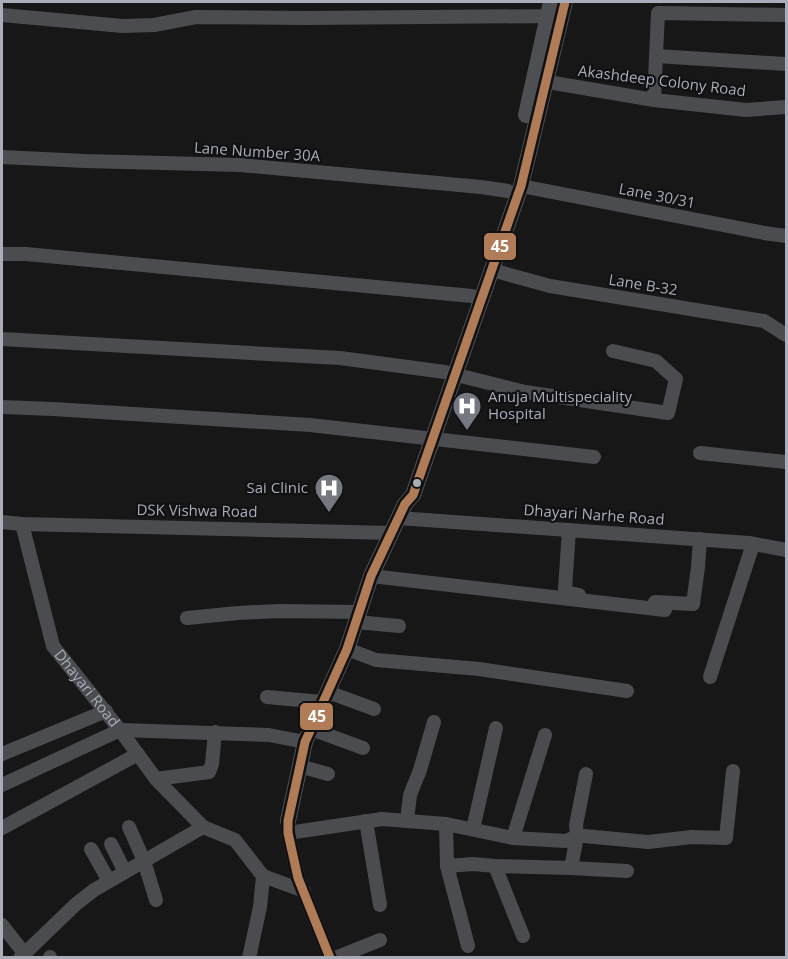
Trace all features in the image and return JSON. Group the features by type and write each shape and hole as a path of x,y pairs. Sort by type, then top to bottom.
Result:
{"main road":[{"path":"288,827 299,766 308,736 347,649 372,576 398,518 404,491 492,270 515,188 512,180 540,81 556,9"},
{"path":"450,374 472,296 515,188"}],"street":[{"path":"725,2 732,6 786,8"},
{"path":"2,15 123,26 154,25 196,17 307,18 556,9"},
{"path":"654,100 658,13 786,15"},
{"path":"656,56 786,64"},
{"name":"Akashdeep Colony Road","path":"540,81 654,100 746,110 786,107"},
{"name":"Lane Number 30A","path":"2,157 240,165 481,187 515,188"},
{"name":"Lane 30/31","path":"515,188 786,236"},
{"path":"2,254 26,254 472,296"},
{"name":"Lane B-32","path":"492,270 550,286 764,321 786,335"},
{"path":"2,339 340,358 450,374 525,392 668,413 676,380 656,361 613,351"},
{"path":"2,407 310,425 594,457"},
{"path":"700,453 786,462"},
{"name":"DSK Vishwa Road","path":"2,522 22,524 398,518"},
{"name":"Dhayari Narhe Road","path":"398,518 699,539 753,544 786,550"},
{"name":"Dhayari Road","path":"22,524 53,646 106,711 156,779 203,827 235,840 263,876"},
{"path":"569,530 566,592 690,605 694,600 699,539"},
{"path":"710,677 753,544"},
{"path":"372,576 665,609"},
{"path":"187,618 320,610 399,626"},
{"path":"347,649 376,660 479,669 627,691"},
{"path":"267,697 325,697 374,709"},
{"path":"2,754 106,711"},
{"path":"407,820 410,795 434,722"},
{"path":"472,829 496,728"},
{"path":"2,785 120,730 308,736 363,748"},
{"path":"156,779 208,772 212,764 215,732"},
{"path":"513,838 545,735"},
{"path":"2,828 138,754"},
{"path":"299,766 328,774"},
{"path":"330,957 298,878 288,827 382,819 446,824 513,838 566,841 577,836 648,842 692,837 726,838 733,771"},
{"path":"571,868 577,836 576,825 586,774"},
{"path":"366,821 380,905"},
{"path":"446,824 447,866 468,946"},
{"path":"2,925 22,955 94,890 203,827"},
{"path":"129,828 144,861 156,900"},
{"path":"111,844 125,872"},
{"path":"91,849 109,881"},
{"path":"447,866 473,864 627,871"},
{"path":"495,866 523,936"},
{"path":"249,957 260,907 263,876 304,891"},
{"path":"335,957 380,940"}],"transit line":[{"name":"45","path":"330,958 298,878 288,833 288,821 305,742 347,649 371,576 405,504 413,495 521,186 565,2"}],"place":[{"name":"Anuja Multispeciality Hospital","path":"467,432"},
{"name":"Sai Clinic","path":"329,514"}]}
